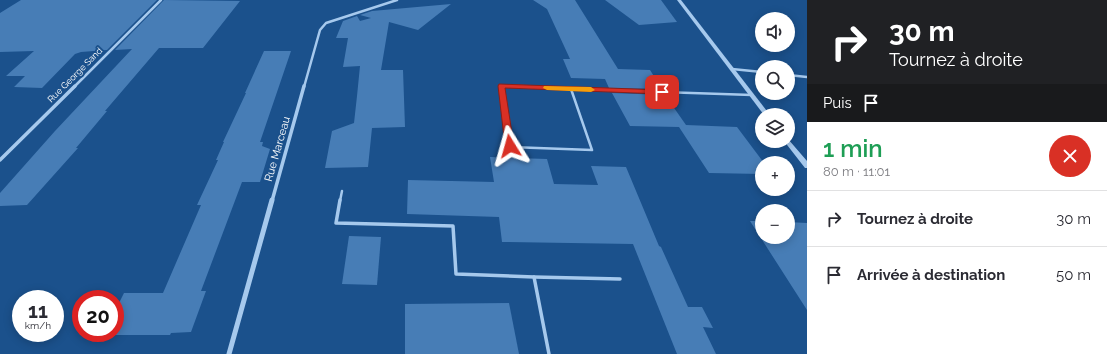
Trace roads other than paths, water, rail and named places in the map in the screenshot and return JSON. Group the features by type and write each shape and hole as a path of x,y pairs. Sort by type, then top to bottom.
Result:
{"street":[{"name":"Rue George Sand","path":"0,160 161,0"},
{"path":"391,0 396,0"},
{"name":"Rue Marceau","path":"229,354 320,30 326,23 396,0"},
{"path":"679,0 762,108"},
{"path":"732,69 755,71"},
{"path":"795,76 807,77"},
{"path":"793,148 807,166"}],"lane":[{"path":"571,89 592,150 510,146 501,86 752,95"},
{"path":"342,191 336,223 453,226 456,274 620,279"},
{"path":"534,277 549,354"}]}
